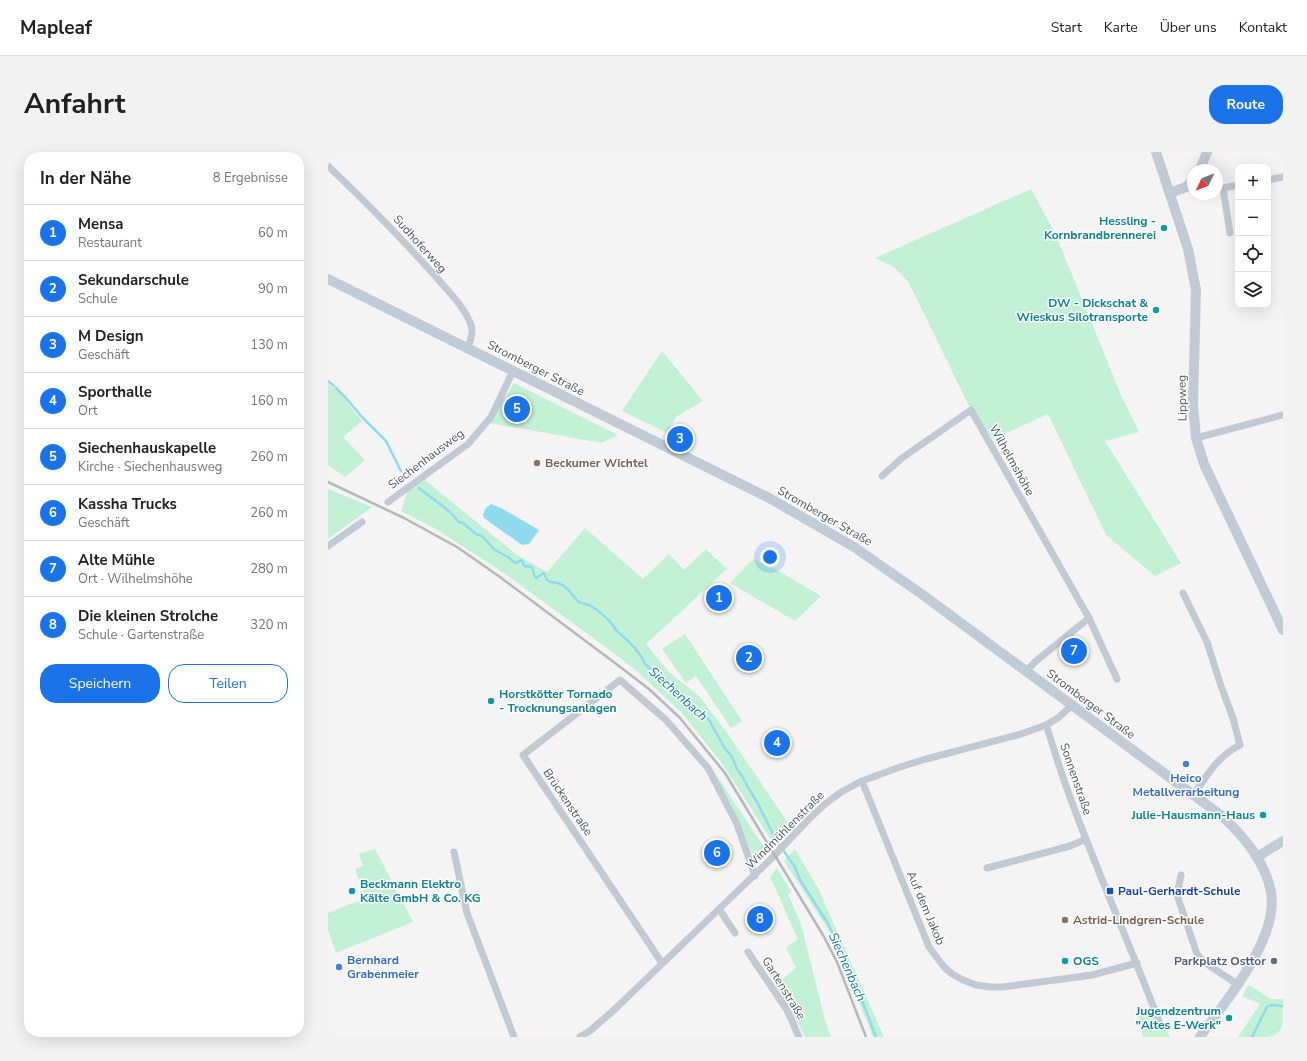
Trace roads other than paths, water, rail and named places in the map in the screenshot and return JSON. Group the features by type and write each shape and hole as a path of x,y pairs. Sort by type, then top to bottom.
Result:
{"main road":[{"name":"Lippweg","path":"1156,152 1188,249 1196,290 1193,405 1196,438 1204,464 1283,630"},
{"path":"1202,164 1207,152"},
{"path":"1170,193 1187,186"},
{"name":"Stromberger Straße","path":"328,279 771,499 854,547 923,595 1025,672 1140,757 1194,794 1222,816 1238,831 1257,857 1265,873 1271,893 1271,912 1266,932 1257,955 1200,1037"},
{"path":"1257,857 1283,841"}],"street":[{"name":"Sudhoferweg","path":"328,166 372,208 410,248 450,293 469,318 472,327 472,337 467,349"},
{"path":"1271,179 1283,177"},
{"path":"1230,233 1223,188 1235,186"},
{"name":"Siechenhausweg","path":"388,502 468,444 491,417 513,371"},
{"name":"Wilhelmshöhe","path":"882,476 902,458 971,410 1089,618 1117,679"},
{"path":"1196,438 1283,415"},
{"path":"328,546 362,522"},
{"path":"1183,593 1207,642 1233,718 1240,745 1229,751 1210,770 1194,794"},
{"path":"1025,672 1036,661 1089,618"},
{"name":"Brückenstraße","path":"662,963 523,755 620,680 666,720 708,768 737,824 755,876"},
{"name":"Windmühlenstraße","path":"580,1037 591,1030 616,1009 662,963 755,876 809,819 841,792 862,781 926,759 1022,734 1046,725 1058,718 1071,706"},
{"name":"Sonnenstraße","path":"1046,725 1066,786 1086,839 1159,1021"},
{"name":"Auf dem Jakob","path":"862,781 929,947 944,967 952,974 976,985 1003,987 1092,975 1137,963"},
{"path":"987,868 1070,846 1086,839"},
{"path":"454,852 467,914 514,1037"},
{"path":"1182,875 1177,894 1197,954 1204,962 1237,984"},
{"path":"719,909 735,933"},
{"name":"Gartenstraße","path":"748,952 787,1010 799,1037"}],"water":[{"path":"491,504 501,508 539,530 529,544 522,545 484,518 483,514 486,508"}],"waterway":[{"name":"Siechenbach","path":"328,381 334,386"},
{"name":"Siechenbach","path":"336,388 386,441 401,471"},
{"name":"Siechenbach","path":"419,488 449,511 459,522 463,523 476,534 482,536 495,550 508,557 515,563 522,560 524,566 532,567 536,578 544,573 547,580 559,583 565,587 580,603 591,606 600,612 637,650 645,664 673,687 678,695 692,707 696,713 706,717 709,720 724,747 732,757 737,769 758,804 776,840 795,867 800,880 827,922 849,966 876,1037"},
{"path":"1252,1037 1267,1007 1271,1005 1283,1006"}],"railway":[{"path":"328,482 404,518 457,547 500,577 649,689 680,718 725,773 823,935 837,962 866,1037"}],"place":[{"name":"Hessling - Kornbrandbrennerei","path":"1164,228"},
{"name":"DW - Dickschat & Wieskus Silotransporte","path":"1156,310"},
{"name":"Siechenhauskapelle","path":"517,409"},
{"name":"M Design","path":"680,439"},
{"name":"Beckumer Wichtel","path":"537,463"},
{"name":"Mensa","path":"719,598"},
{"name":"Alte Mühle","path":"1074,651"},
{"name":"Sekundarschule","path":"749,658"},
{"name":"Horstkötter Tornado - Trocknungsanlagen","path":"491,701"},
{"name":"Sporthalle","path":"777,743"},
{"name":"Heico Metallverarbeitung","path":"1186,764"},
{"name":"Julie-Hausmann-Haus","path":"1263,815"},
{"name":"Kassha Trucks","path":"717,853"},
{"name":"Beckmann Elektro Kälte GmbH & Co. KG","path":"352,891"},
{"name":"Paul-Gerhardt-Schule","path":"1110,891"},
{"name":"Die kleinen Strolche","path":"760,919"},
{"name":"Astrid-Lindgren-Schule","path":"1065,920"},
{"name":"OGS","path":"1065,961"},
{"name":"Parkplatz Osttor","path":"1274,961"},
{"name":"Bernhard Grabenmeier","path":"339,967"},
{"name":"Jugendzentrum \"Altes E-Werk\"","path":"1229,1018"}]}
